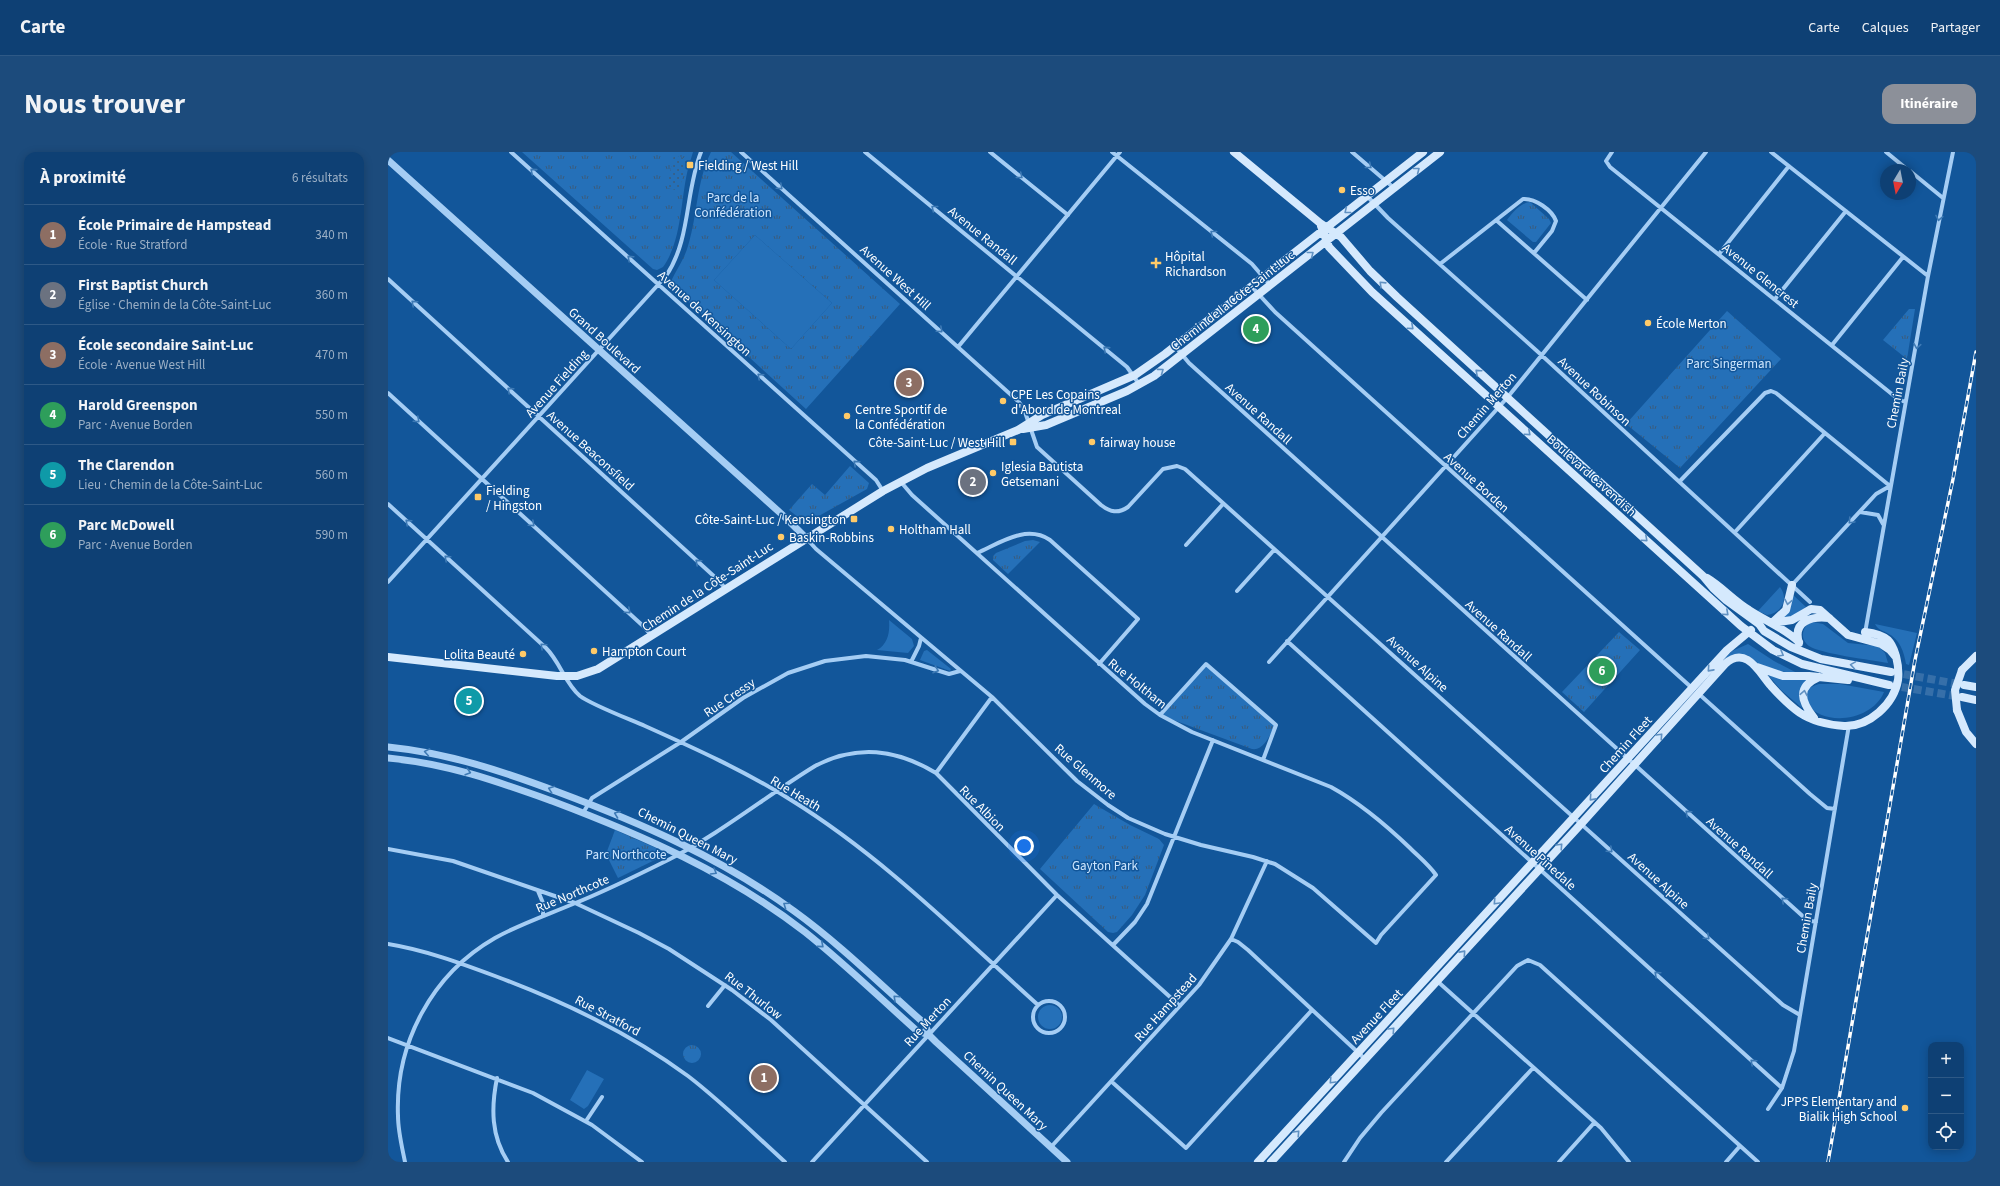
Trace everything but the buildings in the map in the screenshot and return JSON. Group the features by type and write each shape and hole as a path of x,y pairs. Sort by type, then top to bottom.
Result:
{"main road":[{"name":"Boulevard Cavendish","path":"1234,152 1324,227 1337,234 1381,283 1703,576 1713,588 1759,624 1764,631 1786,645 1805,654 1840,663 1891,672"},
{"name":"Chemin de la Côte-Saint-Luc","path":"1029,426 1044,414 1135,375 1175,346 1264,277 1324,227 1423,152"},
{"name":"Chemin de la Côte-Saint-Luc","path":"388,657 566,677 581,675 598,669 806,538 900,482 941,462 1018,430 1029,426 1046,425 1140,385 1182,355 1440,152"},
{"name":"Boulevard Cavendish","path":"1324,227 1329,246 1363,283 1748,632 1779,653 1802,664 1868,681 1889,684"},
{"path":"1703,576 1717,584 1745,608 1781,628 1799,642"},
{"path":"1772,623 1786,610 1792,586"},
{"path":"1757,667 1781,696 1800,713 1830,724 1858,724 1873,716 1889,702 1895,691 1898,678 1896,656 1884,646 1865,635 1848,635 1820,610 1812,609 1792,620 1772,623"},
{"path":"1805,654 1799,642 1798,631 1804,621 1815,617 1828,618"},
{"path":"1748,632 1756,629 1764,631"},
{"name":"Chemin Fleet","path":"1518,892 1536,866 1575,818 1627,759 1732,645 1748,632"},
{"path":"1976,656 1962,670 1956,690 1957,710 1966,732 1976,744"},
{"name":"Chemin Fleet","path":"1511,886 1536,866 1581,824 1725,664 1731,660 1745,659 1757,667 1783,676 1868,681"},
{"path":"1814,718 1804,703 1803,694 1806,685 1819,677"},
{"path":"1964,685 1976,687"},
{"path":"1962,697 1976,700"},
{"name":"Avenue Fleet","path":"1258,1162 1511,886"},
{"name":"Avenue Fleet","path":"1271,1162 1518,892"}],"street":[{"name":"Avenue de Kensington","path":"511,152 876,480 883,491"},
{"name":"Avenue Fielding","path":"388,582 599,351 659,284 672,267 682,243 691,184 701,152"},
{"name":"Avenue West Hill","path":"741,152 1019,402 1024,409 1029,426"},
{"name":"Avenue Randall","path":"865,152 1127,367 1135,375 1140,385"},
{"path":"990,152 1068,215"},
{"path":"1112,152 1252,264 1270,285"},
{"path":"958,347 1018,277 1120,152"},
{"path":"1352,152 1394,188"},
{"name":"Avenue Glencrest","path":"1612,152 1606,161 1610,167 1898,399 1905,402"},
{"name":"Chemin Merton","path":"1269,662 1328,595 1508,398 1706,152"},
{"path":"1771,152 1928,276"},
{"path":"1886,152 1901,164"},
{"name":"Chemin Baily","path":"1865,635 1905,402 1909,388 1928,276 1953,152"},
{"name":"Grand Boulevard","path":"388,160 806,538"},
{"path":"1719,254 1789,166"},
{"path":"1916,177 1943,198"},
{"name":"Avenue Robinson","path":"1367,195 1374,204 1680,481 1810,602"},
{"path":"1440,264 1523,199 1534,200 1554,216 1556,221 1552,231 1534,253"},
{"path":"1775,300 1846,211"},
{"path":"1496,220 1587,300"},
{"path":"1832,345 1903,257"},
{"name":"Avenue Beaconsfield","path":"388,279 717,579 726,589"},
{"name":"Avenue Borden","path":"1251,286 1280,317 1692,688"},
{"name":"Avenue Randall","path":"1175,346 1182,355 1381,537 1627,759 1807,920 1816,922"},
{"path":"1680,481 1765,393 1771,391 1776,393 1825,432 1890,486 1876,494 1792,586"},
{"path":"388,393 642,624 652,636"},
{"name":"Avenue Alpine","path":"1029,426 1035,442 1042,452 1101,505 1111,511 1121,511 1128,508 1160,471 1172,466 1185,470 1274,550 1328,595 1784,1005 1800,1015"},
{"path":"1735,532 1825,432"},
{"name":"Rue Holtham","path":"900,482 912,495 1138,699 1160,715 1214,740 1331,787 1356,801 1399,838 1432,869 1436,875"},
{"name":"Rue Heath","path":"388,504 551,653 577,693 584,698 715,758 777,792 828,824 871,856 1038,1005"},
{"path":"1186,545 1223,504"},
{"path":"1860,512 1878,515 1883,524"},
{"path":"977,553 1020,534 1031,532 1038,533 1050,540 1138,619 1099,664"},
{"name":"Rue Glenmore","path":"806,538 816,550 992,697 1066,770 1098,799 1128,818 1174,837 1267,861 1290,873 1313,888 1376,943 1381,935 1436,875"},
{"path":"1237,591 1274,550"},
{"path":"911,662 919,646 921,638"},
{"name":"Avenue Pinedale","path":"1287,641 1782,1088"},
{"name":"Rue Cressy","path":"587,803 592,798 681,742 743,698 777,677 796,669 825,661 866,656 894,658 949,674 960,670"},
{"path":"1160,715 1206,664 1276,725 1263,760"},
{"path":"1699,694 1827,808 1835,809"},
{"path":"936,773 992,697"},
{"name":"Chemin Baily","path":"1768,1109 1782,1088 1792,1062 1849,725"},
{"path":"1113,945 1134,922 1147,904 1214,740"},
{"name":"Chemin Queen Mary","path":"388,747 427,752 465,760 639,823 691,848 748,880 812,924 858,963 925,1024 929,1035"},
{"name":"Rue Albion","path":"777,792 826,760 859,752 879,752 900,756 915,761 936,773 1057,895 1180,1006"},
{"name":"Chemin Queen Mary","path":"388,758 425,762 468,772 583,813 680,854 742,888 805,932 917,1031 929,1035 1067,1162"},
{"name":"Rue Northcote","path":"406,1162 399,1127 398,1093 403,1063 417,1021 427,1004 453,969 496,937 575,903 691,848 777,792"},
{"path":"583,813 587,803"},
{"name":"Rue Thurlow","path":"388,849 453,861 538,890 575,903 651,939 725,985 771,1020 927,1162"},
{"name":"Rue Hampstead","path":"1051,1147 1199,985 1231,939 1267,861"},
{"path":"538,890 543,903 543,916"},
{"name":"Rue Merton","path":"812,1162 1057,895"},
{"path":"805,932 812,924"},
{"path":"1231,939 1238,942 1248,950 1365,1059"},
{"name":"Rue Stratford","path":"388,944 419,950 460,964 549,996 593,1017 633,1039 697,1083 785,1162"},
{"path":"1344,1162 1360,1138 1381,1113 1520,962 1528,960 1536,962 1758,1162"},
{"path":"1430,975 1594,1123 1611,1139 1629,1162"},
{"path":"708,1006 725,985"},
{"path":"1048,1001 1058,1003 1062,1006 1065,1016 1062,1026 1049,1032 1039,1028 1036,1024 1034,1015 1038,1005 1048,1001"},
{"path":"1112,1082 1186,1148 1312,1010"},
{"path":"388,1038 497,1078 533,1093 586,1121 642,1162"},
{"path":"1446,1162 1533,1068"},
{"path":"497,1078 493,1102 494,1126 499,1147 508,1162"},
{"path":"586,1121 602,1097"},
{"path":"1559,1162 1594,1123"},
{"path":"1726,1162 1740,1146"}],"green space":[{"name":"Parc de la Confédération","path":"522,152 693,152 690,162 687,161 686,164 689,165 678,231 669,256 663,267 657,270 653,269"},
{"name":"Parc de la Confédération","path":"711,152 731,152 900,304 806,409 670,285 688,246 694,222 702,175","holes":["755,235 832,303 791,349 714,280"]},
{"path":"674,155 687,159 679,191 668,188 667,185"},
{"path":"1530,202 1549,219 1551,223 1536,242 1533,242 1507,220 1519,207"},
{"path":"755,235 832,303 791,349 714,280"},
{"path":"1909,309 1915,309 1907,359 1883,340"},
{"name":"Parc Singerman","path":"1727,311 1781,359 1680,468 1626,424"},
{"path":"850,466 869,483 867,489 808,522 803,521 789,510 812,484 825,495"},
{"path":"1033,540 1040,542 1008,574 993,560 993,556 996,553 1025,541"},
{"path":"1780,587 1783,592 1784,601 1780,608 1772,614 1767,615 1758,611"},
{"path":"1792,594 1806,607 1793,616 1782,619"},
{"path":"889,620 912,639 914,646 908,653 877,650 884,644 888,637"},
{"path":"1813,622 1823,624 1848,643 1878,646 1885,653 1888,663 1824,652 1809,646 1804,640 1803,633 1806,626"},
{"path":"1875,624 1917,633 1909,665 1906,664 1903,650 1898,642 1879,629"},
{"path":"1619,632 1640,650 1584,712 1562,692"},
{"path":"1748,644 1774,661 1797,673 1776,671 1760,665 1747,655 1721,662 1732,651"},
{"path":"927,650 951,669 950,671 920,660 924,651"},
{"path":"1206,664 1276,725 1267,741 1257,749 1252,749 1160,715"},
{"path":"1768,675 1783,679 1807,680 1800,701 1802,708 1781,690"},
{"path":"1819,684 1840,684 1884,692 1878,702 1870,709 1848,718 1836,718 1815,712 1807,704 1809,688"},
{"name":"Gayton Park","path":"1094,804 1130,825 1159,839 1164,845 1145,895 1132,915 1117,932 1113,933 1108,932 1040,869"},
{"name":"Parc Northcote","path":"615,830 665,852 665,855 618,878 606,854"},
{"path":"1050,1005 1058,1009 1062,1017 1058,1025 1050,1029 1042,1025 1038,1017 1042,1009"},
{"path":"692,1045 698,1048 701,1054 698,1060 692,1063 686,1060 683,1054 686,1048"},
{"path":"587,1070 604,1079 588,1106 584,1109 570,1100"}],"tunnel":[{"path":"1892,672 1963,685"},
{"path":"1890,685 1961,697"}],"railway":[{"path":"1828,1162 1915,660 1953,479 1976,352"}],"place":[{"name":"Fielding / West Hill","path":"690,165"},
{"name":"Esso","path":"1342,190"},
{"name":"Hôpital Richardson","path":"1156,263"},
{"name":"École Merton","path":"1648,323"},
{"name":"Harold Greenspon","path":"1256,329"},
{"name":"École secondaire Saint-Luc","path":"909,383"},
{"name":"CPE Les Copains d'Abord de Montreal","path":"1003,401"},
{"name":"Centre Sportif de la Confédération","path":"847,416"},
{"name":"Côte-Saint-Luc / West Hill","path":"1013,442"},
{"name":"fairway house","path":"1092,442"},
{"name":"Iglesia Bautista Getsemani","path":"993,473"},
{"name":"First Baptist Church","path":"973,482"},
{"name":"Fielding / Hingston","path":"478,497"},
{"name":"Côte-Saint-Luc / Kensington","path":"854,519"},
{"name":"Holtham Hall","path":"891,529"},
{"name":"Baskin-Robbins","path":"781,537"},
{"name":"Hampton Court","path":"594,651"},
{"name":"Lolita Beauté","path":"523,654"},
{"name":"Parc McDowell","path":"1602,671"},
{"name":"The Clarendon","path":"469,701"},
{"name":"École Primaire de Hampstead","path":"764,1078"},
{"name":"JPPS Elementary and Bialik High School","path":"1905,1108"}]}
